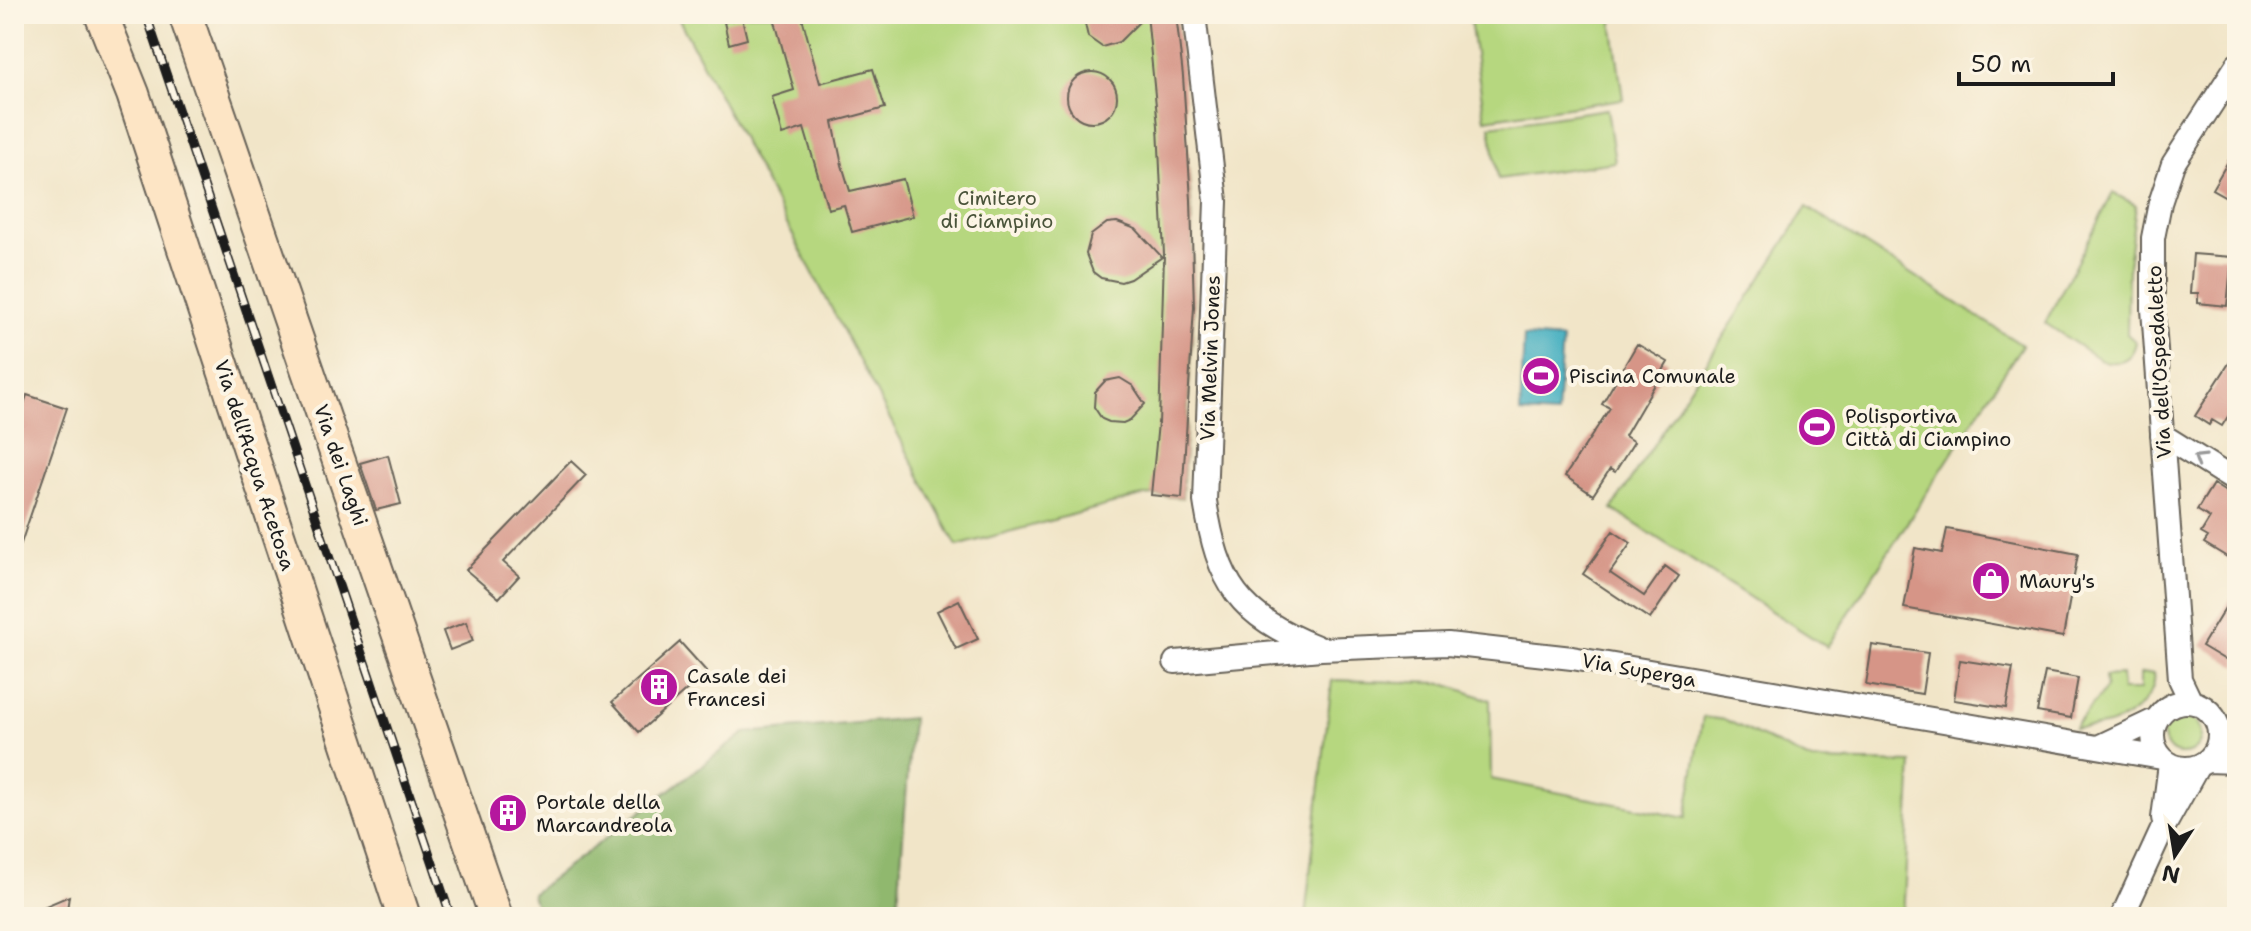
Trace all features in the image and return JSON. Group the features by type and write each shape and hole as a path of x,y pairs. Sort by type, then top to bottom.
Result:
{"main road":[{"name":"Via dell'Acqua Acetosa","path":"101,14 133,94 404,917"},
{"name":"Via dei Laghi","path":"185,14 496,917"}],"street":[{"name":"Via Melvin Jones","path":"1194,14 1216,201 1205,501 1210,538 1227,583 1243,603 1268,624 1321,649"},
{"name":"Via dell'Ospedaletto","path":"2191,702 2180,679 2153,309 2153,238 2173,164 2237,65"},
{"path":"2162,435 2237,482"},
{"name":"Via Superga","path":"1175,662 1321,649 1448,644 1572,658 2166,761"},
{"path":"2161,832 2166,761 2153,741 2160,715 2180,679"},
{"path":"2098,747 2181,702 2191,702 2209,711 2228,731 2203,763 2161,832 2122,917"},
{"path":"2166,761 2189,768 2203,763 2237,762"}],"green space":[{"name":"Cimitero di Ciampino","path":"676,14 1176,14 1191,200 1194,307 1182,498 1138,497 957,546"},
{"path":"1469,14 1611,14 1623,99 1485,119"},
{"path":"1607,109 1615,162 1498,179 1490,126"},
{"path":"2113,193 2136,205 2128,266 2127,334 2136,342 2126,359 2108,362 2045,323"},
{"name":"Polisportiva Città di Ciampino","path":"1807,207 2022,345 1827,647 1612,509"},
{"path":"2154,673 2152,690 2142,704 2127,716 2107,725 2074,728 2106,688 2105,676 2121,675 2122,690 2140,690 2140,674"},
{"path":"1332,680 1442,683 1490,700 1491,779 1686,818 1703,717 1726,720 1812,761 1912,763 1903,917 1305,917"},
{"path":"2182,716 2195,722 2201,735 2195,748 2182,754 2169,748 2163,735 2169,722"},
{"path":"912,718 897,917 539,917 532,894 745,733"}],"water":[{"name":"Piscina Comunale","path":"1524,336 1562,339 1557,415 1520,413"}],"building":[{"path":"773,14 801,14 820,83 873,69 885,108 833,122 842,165 850,191 903,179 913,216 852,232 844,205 828,209 804,128 782,135 772,97 794,90"},
{"path":"1087,14 1147,14 1119,42 1102,47 1088,37 1085,24"},
{"path":"1147,14 1176,14 1183,76 1194,307 1182,498 1151,495 1159,425 1164,255 1158,126"},
{"path":"742,18 747,39 729,44 724,22"},
{"path":"1092,72 1109,80 1117,97 1109,114 1092,122 1075,114 1067,97 1075,80"},
{"path":"2237,146 2237,203 2212,189"},
{"path":"1117,222 1136,229 1162,257 1121,282 1101,278 1093,272 1086,254 1091,235 1107,223"},
{"path":"2193,254 2232,257 2227,306 2198,303 2198,293 2190,293"},
{"path":"1637,344 1668,362 1625,436 1634,442 1615,472 1610,469 1593,495 1565,476 1610,408 1602,404"},
{"path":"2237,351 2237,402 2222,426 2212,420 2209,425 2195,416"},
{"path":"1120,378 1133,386 1145,404 1130,420 1109,422 1102,419 1094,407 1095,392 1105,381"},
{"path":"27,395 67,408 17,555 14,555 14,434"},
{"path":"388,455 401,504 376,510 360,463"},
{"path":"571,461 586,475 503,562 519,576 499,598 466,570"},
{"path":"2213,484 2237,499 2237,563 2204,543 2208,537 2201,533 2210,518 2197,510"},
{"name":"Maury's","path":"1947,529 2078,554 2063,637 1904,608 1915,548 1942,553"},
{"path":"1613,531 1631,543 1610,573 1644,596 1665,566 1679,576 1650,619 1583,574"},
{"path":"2237,588 2237,667 2202,646"},
{"path":"959,600 978,639 956,649 937,611"},
{"path":"466,622 473,641 450,650 443,631"},
{"name":"Casale dei Francesi","path":"680,642 707,672 639,732 612,702"},
{"path":"1872,645 1928,653 1922,694 1866,685"},
{"path":"1960,660 2013,668 2006,708 1954,700"},
{"path":"2045,672 2078,678 2071,718 2037,712"},
{"path":"69,896 66,917 20,917"}],"railway":[{"path":"146,14 451,917"}],"place":[{"name":"Piscina Comunale","path":"1541,376"},
{"name":"Polisportiva Città di Ciampino","path":"1817,427"},
{"name":"Maury's","path":"1991,581"},
{"name":"Casale dei Francesi","path":"659,687"},
{"name":"Portale della Marcandreola","path":"508,813"}]}
